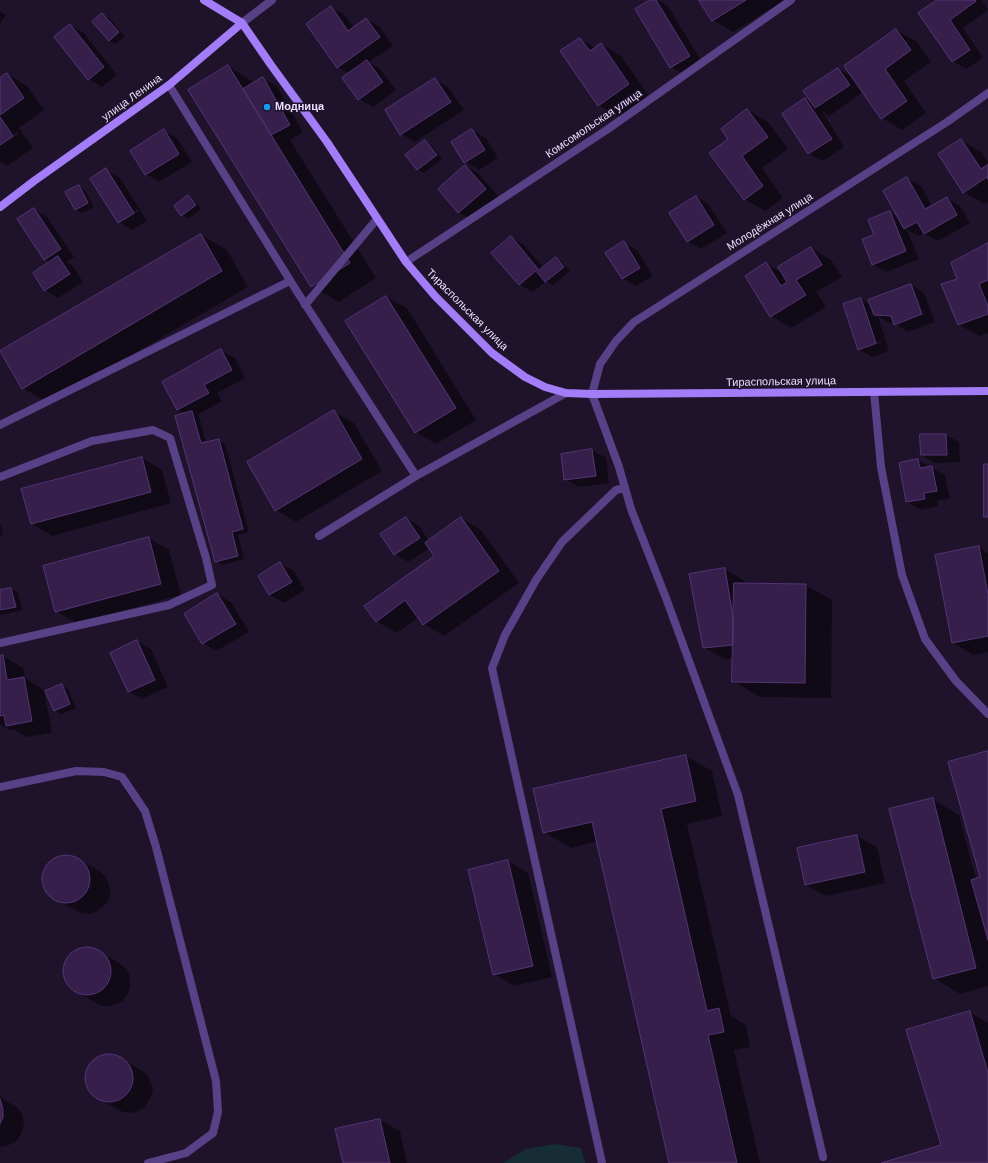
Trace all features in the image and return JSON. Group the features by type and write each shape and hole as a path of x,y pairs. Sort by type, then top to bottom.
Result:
{"street":[{"name":"Тираспольская улица","path":"204,0 242,23 271,66 327,142 406,262 435,296 492,353 525,377 545,387 566,393 592,394 988,391"},
{"name":"улица Ленина","path":"0,207 169,85 242,23 272,0"},
{"name":"Комсомольская улица","path":"406,262 608,129 791,0"},
{"path":"169,85 305,305 416,476"},
{"name":"Молодёжная улица","path":"592,394 600,364 616,341 634,322 947,122 988,93"},
{"path":"305,305 377,219"},
{"path":"0,426 290,281"},
{"path":"874,392 881,467 902,575 925,639 956,681 988,714"},
{"path":"319,536 416,476 566,393"},
{"path":"592,394 619,467 631,509 666,598 738,795 823,1157"},
{"path":"0,477 92,441 153,430 170,438 206,558 212,585 169,604 0,643"},
{"path":"602,1163 492,668 505,635 536,580 562,542 616,490 625,488"},
{"path":"0,787 76,771 104,772 122,777 145,811 156,847 216,1081 218,1112 214,1133 186,1153 148,1163"}],"shaded area":[{"path":"555,1144 581,1148 585,1163 503,1163 526,1149"}],"building":[{"path":"650,0 656,0 690,56 670,68 635,9"},
{"path":"699,0 746,0 712,21"},
{"path":"937,0 976,1 950,20 970,50 952,62 918,13"},
{"path":"331,6 348,31 366,18 380,37 337,68 306,24"},
{"path":"102,13 119,32 109,41 92,22"},
{"path":"70,24 104,67 88,80 54,37"},
{"path":"896,29 911,50 885,69 907,101 881,119 844,66"},
{"path":"580,38 590,51 601,43 629,84 598,106 560,51"},
{"path":"367,60 383,82 358,100 342,78"},
{"path":"228,65 350,263 311,287 188,90"},
{"path":"838,68 850,85 815,108 803,91"},
{"path":"7,73 24,98 0,115 0,78"},
{"name":"Модница","path":"263,77 290,125 271,135 243,89"},
{"path":"435,78 451,102 400,135 385,110"},
{"path":"805,98 832,139 808,154 782,114"},
{"path":"747,109 768,137 742,156 763,186 744,200 709,153 728,139 721,129"},
{"path":"0,117 13,136 0,145"},
{"path":"164,129 179,154 145,175 130,151"},
{"path":"472,129 485,150 464,163 451,142"},
{"path":"961,139 981,169 988,164 988,180 987,177 963,193 938,154"},
{"path":"425,140 437,155 417,170 405,155"},
{"path":"465,165 486,189 458,213 438,189"},
{"path":"106,168 134,213 118,223 90,179"},
{"path":"907,177 925,209 947,197 957,215 924,234 917,222 904,229 883,191"},
{"path":"79,185 88,203 75,210 65,192"},
{"path":"188,195 196,205 181,216 174,206"},
{"path":"696,196 714,225 687,242 669,213"},
{"path":"34,208 61,249 44,260 17,219"},
{"path":"890,211 906,251 872,265 862,239 874,235 868,220"},
{"path":"201,234 222,271 22,389 0,351"},
{"path":"511,236 538,269 519,285 491,253"},
{"path":"624,241 640,268 622,279 605,253"},
{"path":"988,243 988,280 979,284 988,306 988,314 958,325 941,284 957,279 951,263"},
{"path":"811,247 822,265 796,280 806,295 770,317 745,276 766,262 781,286 787,282 778,267"},
{"path":"58,256 70,274 44,291 33,273"},
{"path":"556,257 564,267 545,282 537,272"},
{"path":"911,284 922,314 894,325 891,316 874,315 868,300"},
{"path":"386,296 456,408 415,433 345,321"},
{"path":"861,298 876,343 858,350 843,304"},
{"path":"221,349 232,370 204,385 209,393 177,410 162,382"},
{"path":"334,410 362,459 275,511 247,462"},
{"path":"192,411 201,443 219,439 243,529 232,532 238,556 215,562 175,416"},
{"path":"920,434 946,434 947,455 921,455"},
{"path":"592,449 596,476 564,480 561,454"},
{"path":"142,457 151,492 31,524 21,489"},
{"path":"918,459 920,468 932,466 937,491 924,493 925,499 906,502 899,463"},
{"path":"984,464 988,464 988,517 984,517"},
{"path":"406,517 420,538 394,555 380,534"},
{"path":"461,517 499,571 423,625 405,600 376,622 364,606 434,556 425,543"},
{"path":"149,537 161,584 55,612 43,566"},
{"path":"979,546 988,595 988,636 952,643 935,555"},
{"path":"280,562 292,582 269,595 258,576"},
{"path":"725,568 733,617 733,645 703,648 689,574"},
{"path":"734,583 806,584 805,683 732,682"},
{"path":"11,588 16,607 0,610 0,590"},
{"path":"217,593 236,624 202,644 184,614"},
{"path":"137,640 155,680 128,692 110,653"},
{"path":"3,655 7,680 24,677 32,721 6,726 4,715 0,716 0,656"},
{"path":"62,684 70,704 54,711 45,691"},
{"path":"988,751 988,940 971,880 980,877 948,762"},
{"path":"686,755 696,801 661,809 707,1011 719,1008 724,1032 708,1035 737,1163 669,1163 592,822 543,833 533,789"},
{"path":"933,798 976,968 933,979 889,809"},
{"path":"857,835 865,872 805,885 797,848"},
{"path":"66,855 75,857 83,862 88,870 90,879 88,888 83,896 75,901 66,903 57,901 49,896 44,888 42,879 44,870 49,862 57,857"},
{"path":"508,860 533,966 493,975 468,870"},
{"path":"87,947 96,949 104,954 109,962 111,971 109,980 104,988 96,993 87,995 78,993 70,988 65,980 63,971 65,962 70,954 78,949"},
{"path":"970,1011 988,1073 988,1163 881,1163 941,1145 906,1030"},
{"path":"109,1054 118,1056 126,1061 131,1069 133,1078 131,1087 126,1095 118,1100 109,1102 100,1100 92,1095 87,1087 85,1078 87,1069 92,1061 100,1056"},
{"path":"0,1099 3,1109 3,1117 0,1124"},
{"path":"380,1119 390,1163 343,1163 335,1129"}],"place":[{"name":"Модница","path":"267,107"}]}
